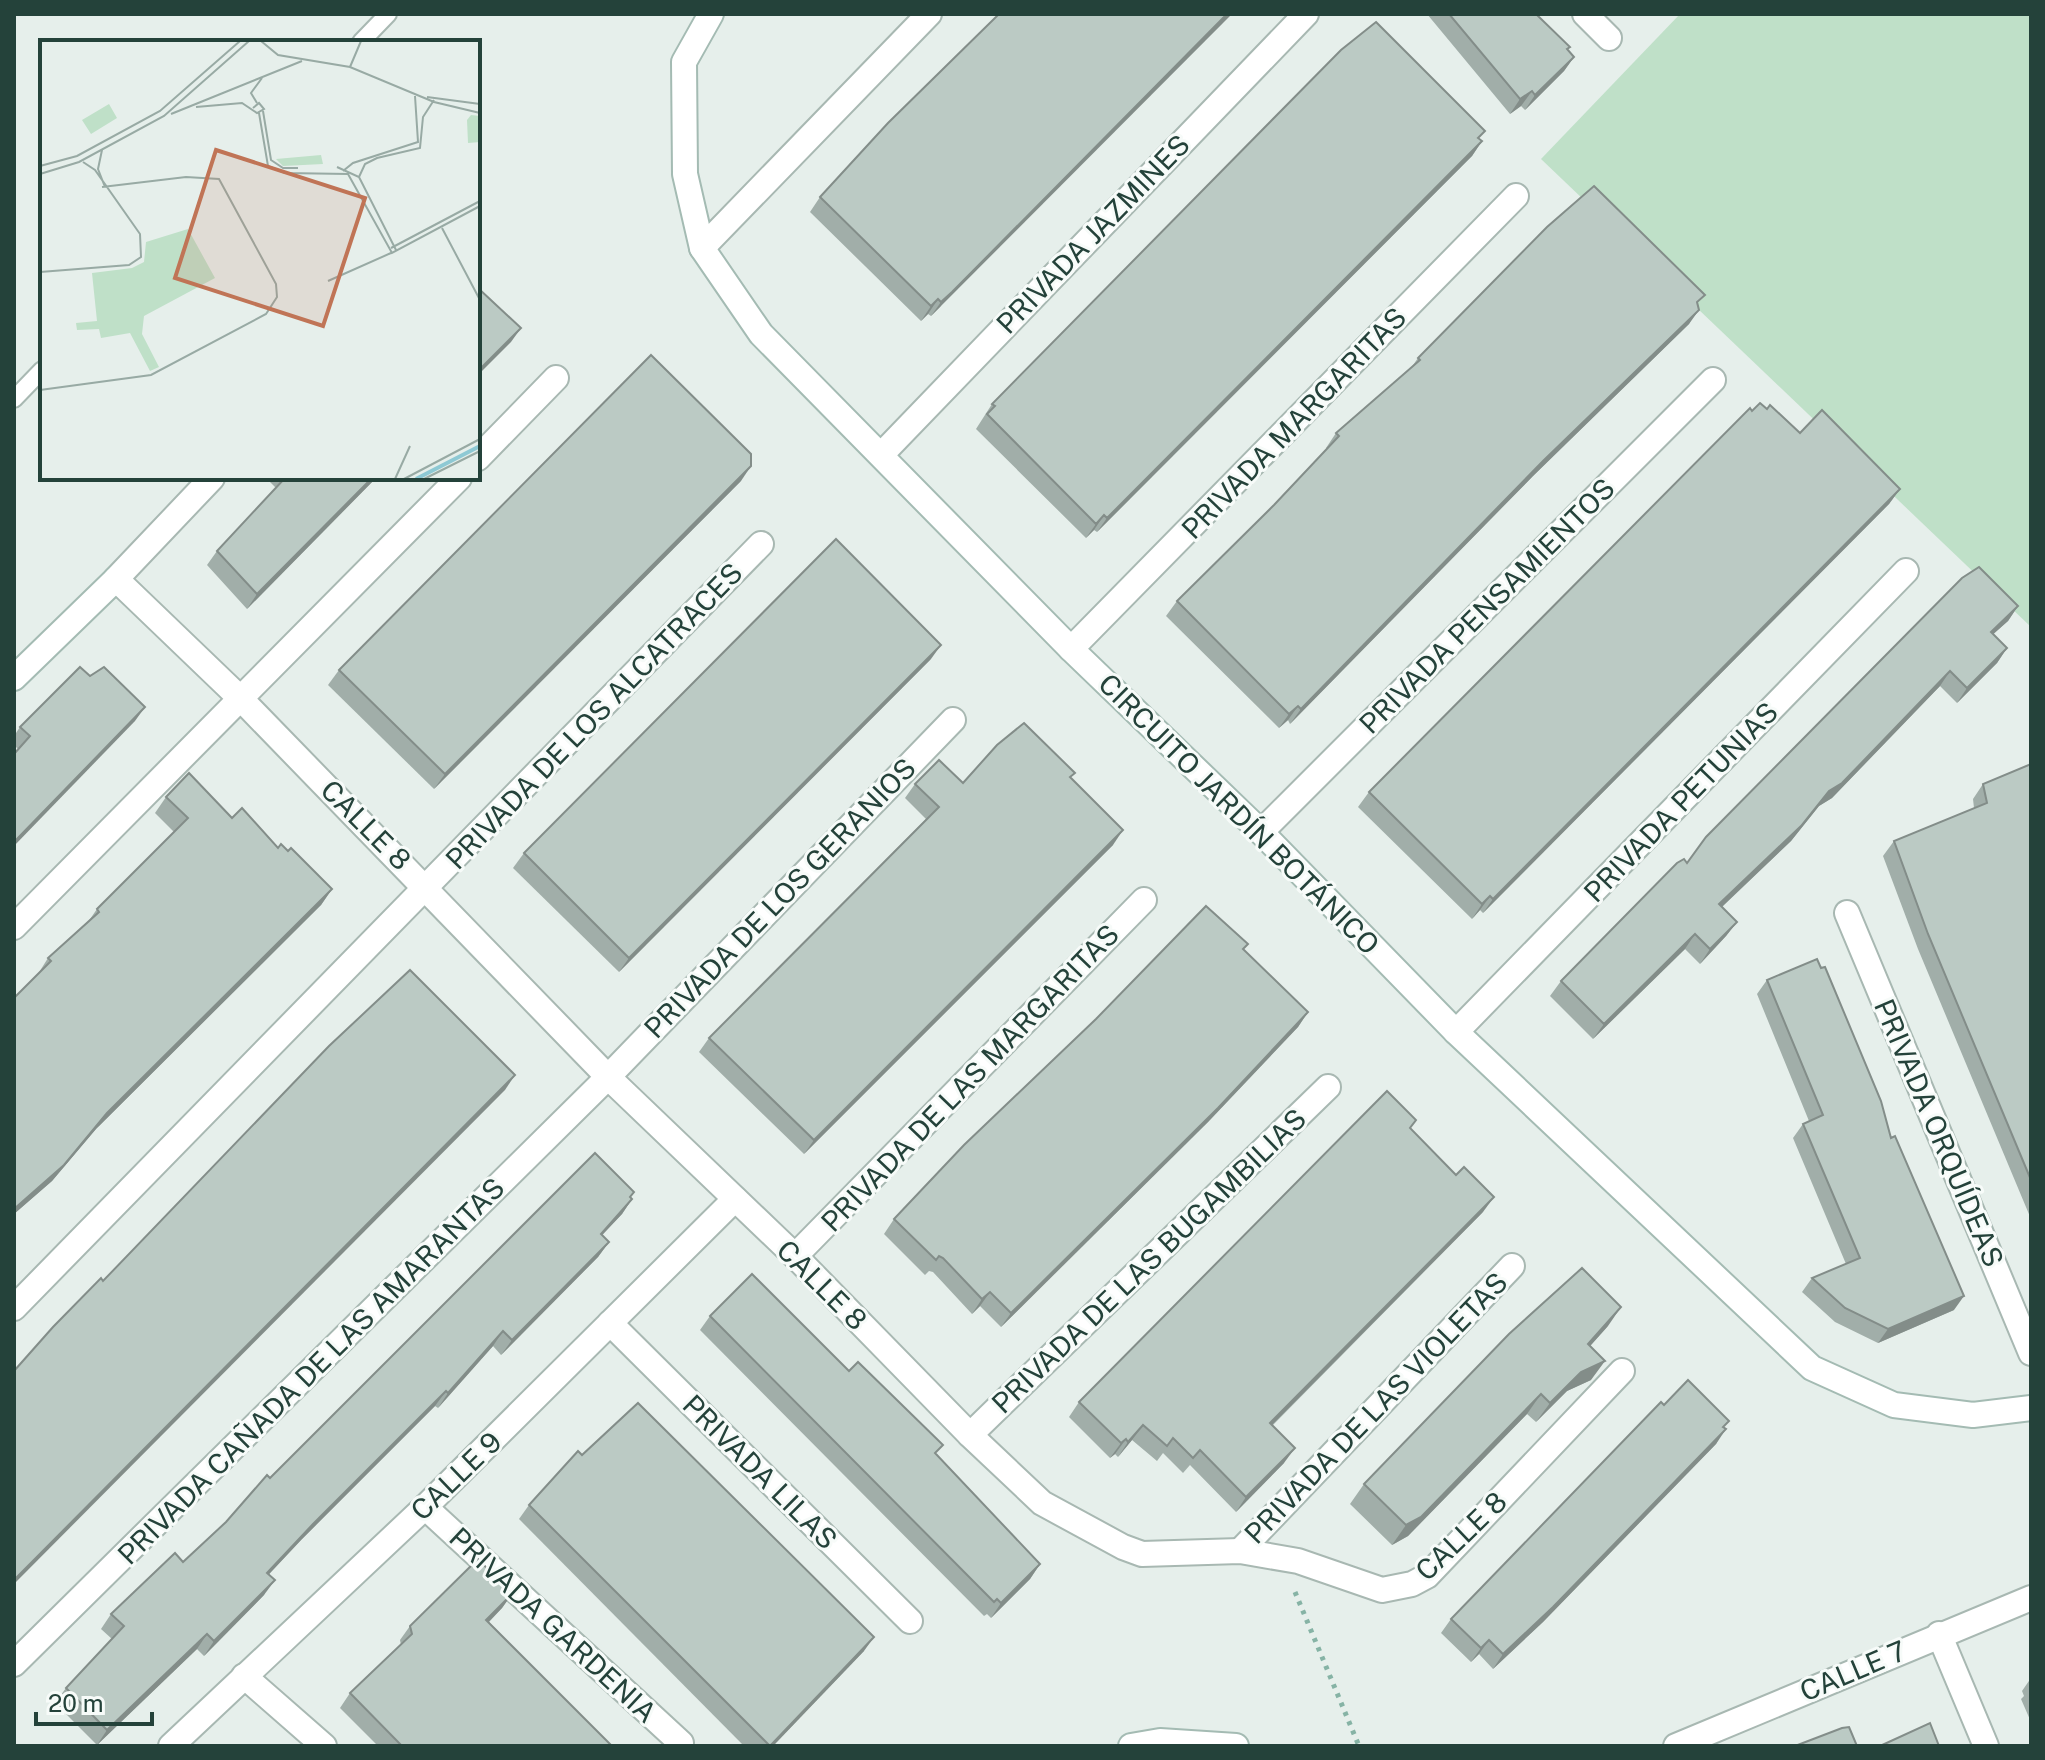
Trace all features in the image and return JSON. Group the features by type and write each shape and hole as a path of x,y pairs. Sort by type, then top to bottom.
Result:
{"street":[{"name":"CIRCUITO JARDÍN BOTÁNICO","path":"711,14 684,62 685,174 702,248 761,334 1071,649 1261,832 1456,1032 1812,1368 1894,1405 1973,1415 2031,1408"},
{"path":"702,248 929,14"},
{"name":"PRIVADA JAZMINES","path":"881,455 1306,14"},
{"path":"1585,14 1609,38"},
{"name":"PRIVADA MARGARITAS","path":"1071,649 1516,196"},
{"path":"480,456 556,378"},
{"name":"PRIVADA PENSAMIENTOS","path":"1261,832 1713,380"},
{"path":"14,678 116,579 210,480"},
{"path":"14,927 457,480"},
{"name":"PRIVADA DE LOS ALCATRACES","path":"14,1308 761,544"},
{"name":"PRIVADA PETUNIAS","path":"1456,1032 1906,571"},
{"name":"CALLE 8","path":"116,579 242,700 428,888 608,1077 795,1256 970,1435 1042,1503 1123,1547 1160,1556 1240,1551 1298,1561 1382,1590 1412,1584 1427,1576 1622,1371"},
{"name":"PRIVADA DE LOS GERANIOS","path":"608,1077 953,720"},
{"name":"PRIVADA DE LAS MARGARITAS","path":"795,1256 1144,900"},
{"name":"PRIVADA ORQUÍDEAS","path":"1847,913 2031,1353"},
{"name":"PRIVADA CAÑADA DE LAS AMARANTAS","path":"14,1664 608,1077"},
{"name":"PRIVADA DE LAS BUGAMBILIAS","path":"970,1435 1328,1087"},
{"name":"CALLE 9","path":"171,1746 425,1507 735,1199"},
{"name":"PRIVADA DE LAS VIOLETAS","path":"1240,1551 1512,1266"},
{"name":"PRIVADA LILAS","path":"610,1323 910,1621"},
{"name":"PRIVADA GARDENIA","path":"425,1507 681,1743"},
{"name":"CALLE 7","path":"1676,1746 2031,1598"},
{"path":"1939,1634 1986,1746"},
{"path":"244,1676 324,1746"},
{"path":"1131,1746 1160,1741 1236,1746"}],"lane":[{"path":"363,40 388,14"},
{"path":"14,399 40,372"}],"path":[{"path":"1298,1561 1296,1600 1359,1746"}],"green space":[{"path":"1680,14 2031,14 2031,627 1541,159"}],"building":[{"path":"999,14 1227,14 952,292 931,306 820,197 888,123"},
{"path":"1449,14 1536,14 1570,47 1567,49 1574,57 1535,95 1532,91 1520,99"},
{"path":"1376,22 1485,131 1478,138 1482,141 1107,518 1104,515 1096,524 987,414 995,406 992,404 1341,50"},
{"path":"1594,186 1705,295 1697,302 1699,310 1543,461 1301,709 1298,706 1289,714 1177,601 1274,505 1339,436 1336,433 1420,360 1418,358 1547,227"},
{"path":"480,290 521,328 480,369"},
{"path":"651,355 751,454 751,466 445,774 339,670"},
{"path":"1760,403 1767,409 1770,405 1800,433 1822,410 1900,489 1493,899 1490,896 1482,904 1369,792 1750,408 1752,411"},
{"path":"283,480 370,480 257,594 217,551"},
{"path":"836,539 941,645 629,958 524,853"},
{"path":"1979,567 2018,606 1991,632 2007,648 1967,688 1950,671 1842,783 1829,791 1801,826 1719,904 1737,922 1710,949 1695,934 1604,1024 1561,981 1677,863 1684,859 1687,863 1706,837 1962,578"},
{"path":"80,667 90,676 104,667 145,707 14,842 14,754 30,736 20,727"},
{"path":"1024,723 1075,773 1070,777 1123,830 814,1140 709,1038 939,807 915,784 939,760 963,783 997,745"},
{"path":"2031,764 2031,1180 1928,934 1894,841 1987,803 1983,784"},
{"path":"189,773 232,818 242,808 278,848 281,844 288,851 291,848 332,889 107,1113 64,1165 14,1209 14,998 51,961 48,958 99,912 97,909 188,818 166,797"},
{"path":"1206,906 1248,944 1243,949 1308,1012 1218,1108 1011,1313 990,1292 982,1299 943,1258 939,1256 936,1260 894,1219 964,1145 1096,1019"},
{"path":"1817,959 1821,968 1825,967 1881,1101 1891,1138 1895,1136 1964,1296 1888,1329 1845,1308 1812,1278 1860,1258 1803,1124 1823,1115 1767,980"},
{"path":"410,970 515,1075 14,1580 14,1371 53,1327 101,1278 103,1281 329,1046"},
{"path":"1387,1091 1416,1120 1410,1128 1456,1175 1464,1167 1494,1197 1270,1423 1295,1448 1246,1497 1200,1450 1193,1458 1173,1438 1167,1446 1143,1425 1128,1442 1126,1439 1121,1443 1079,1402"},
{"path":"595,1153 634,1192 630,1197 632,1199 601,1234 609,1242 512,1340 503,1331 448,1393 446,1391 267,1573 275,1580 214,1641 207,1634 107,1730 66,1688 124,1626 111,1614 175,1553 183,1562 226,1522 267,1475 270,1478"},
{"path":"1582,1268 1621,1307 1588,1344 1605,1361 1581,1372 1550,1403 1541,1394 1421,1517 1406,1525 1364,1484 1509,1334"},
{"path":"752,1274 849,1371 858,1362 943,1445 935,1453 1040,1564 1001,1603 997,1599 994,1602 710,1316"},
{"path":"1688,1380 1729,1421 1723,1427 1726,1429 1553,1607 1503,1654 1489,1640 1481,1648 1451,1619 1661,1402 1664,1405"},
{"path":"638,1403 874,1637 770,1746 529,1505 578,1451 582,1455"},
{"path":"478,1559 512,1594 486,1620 612,1746 402,1746 350,1693 412,1634 410,1626"},
{"path":"1930,1723 1939,1746 1880,1746"},
{"path":"1849,1727 1857,1746 1795,1746 1842,1728"}]}
